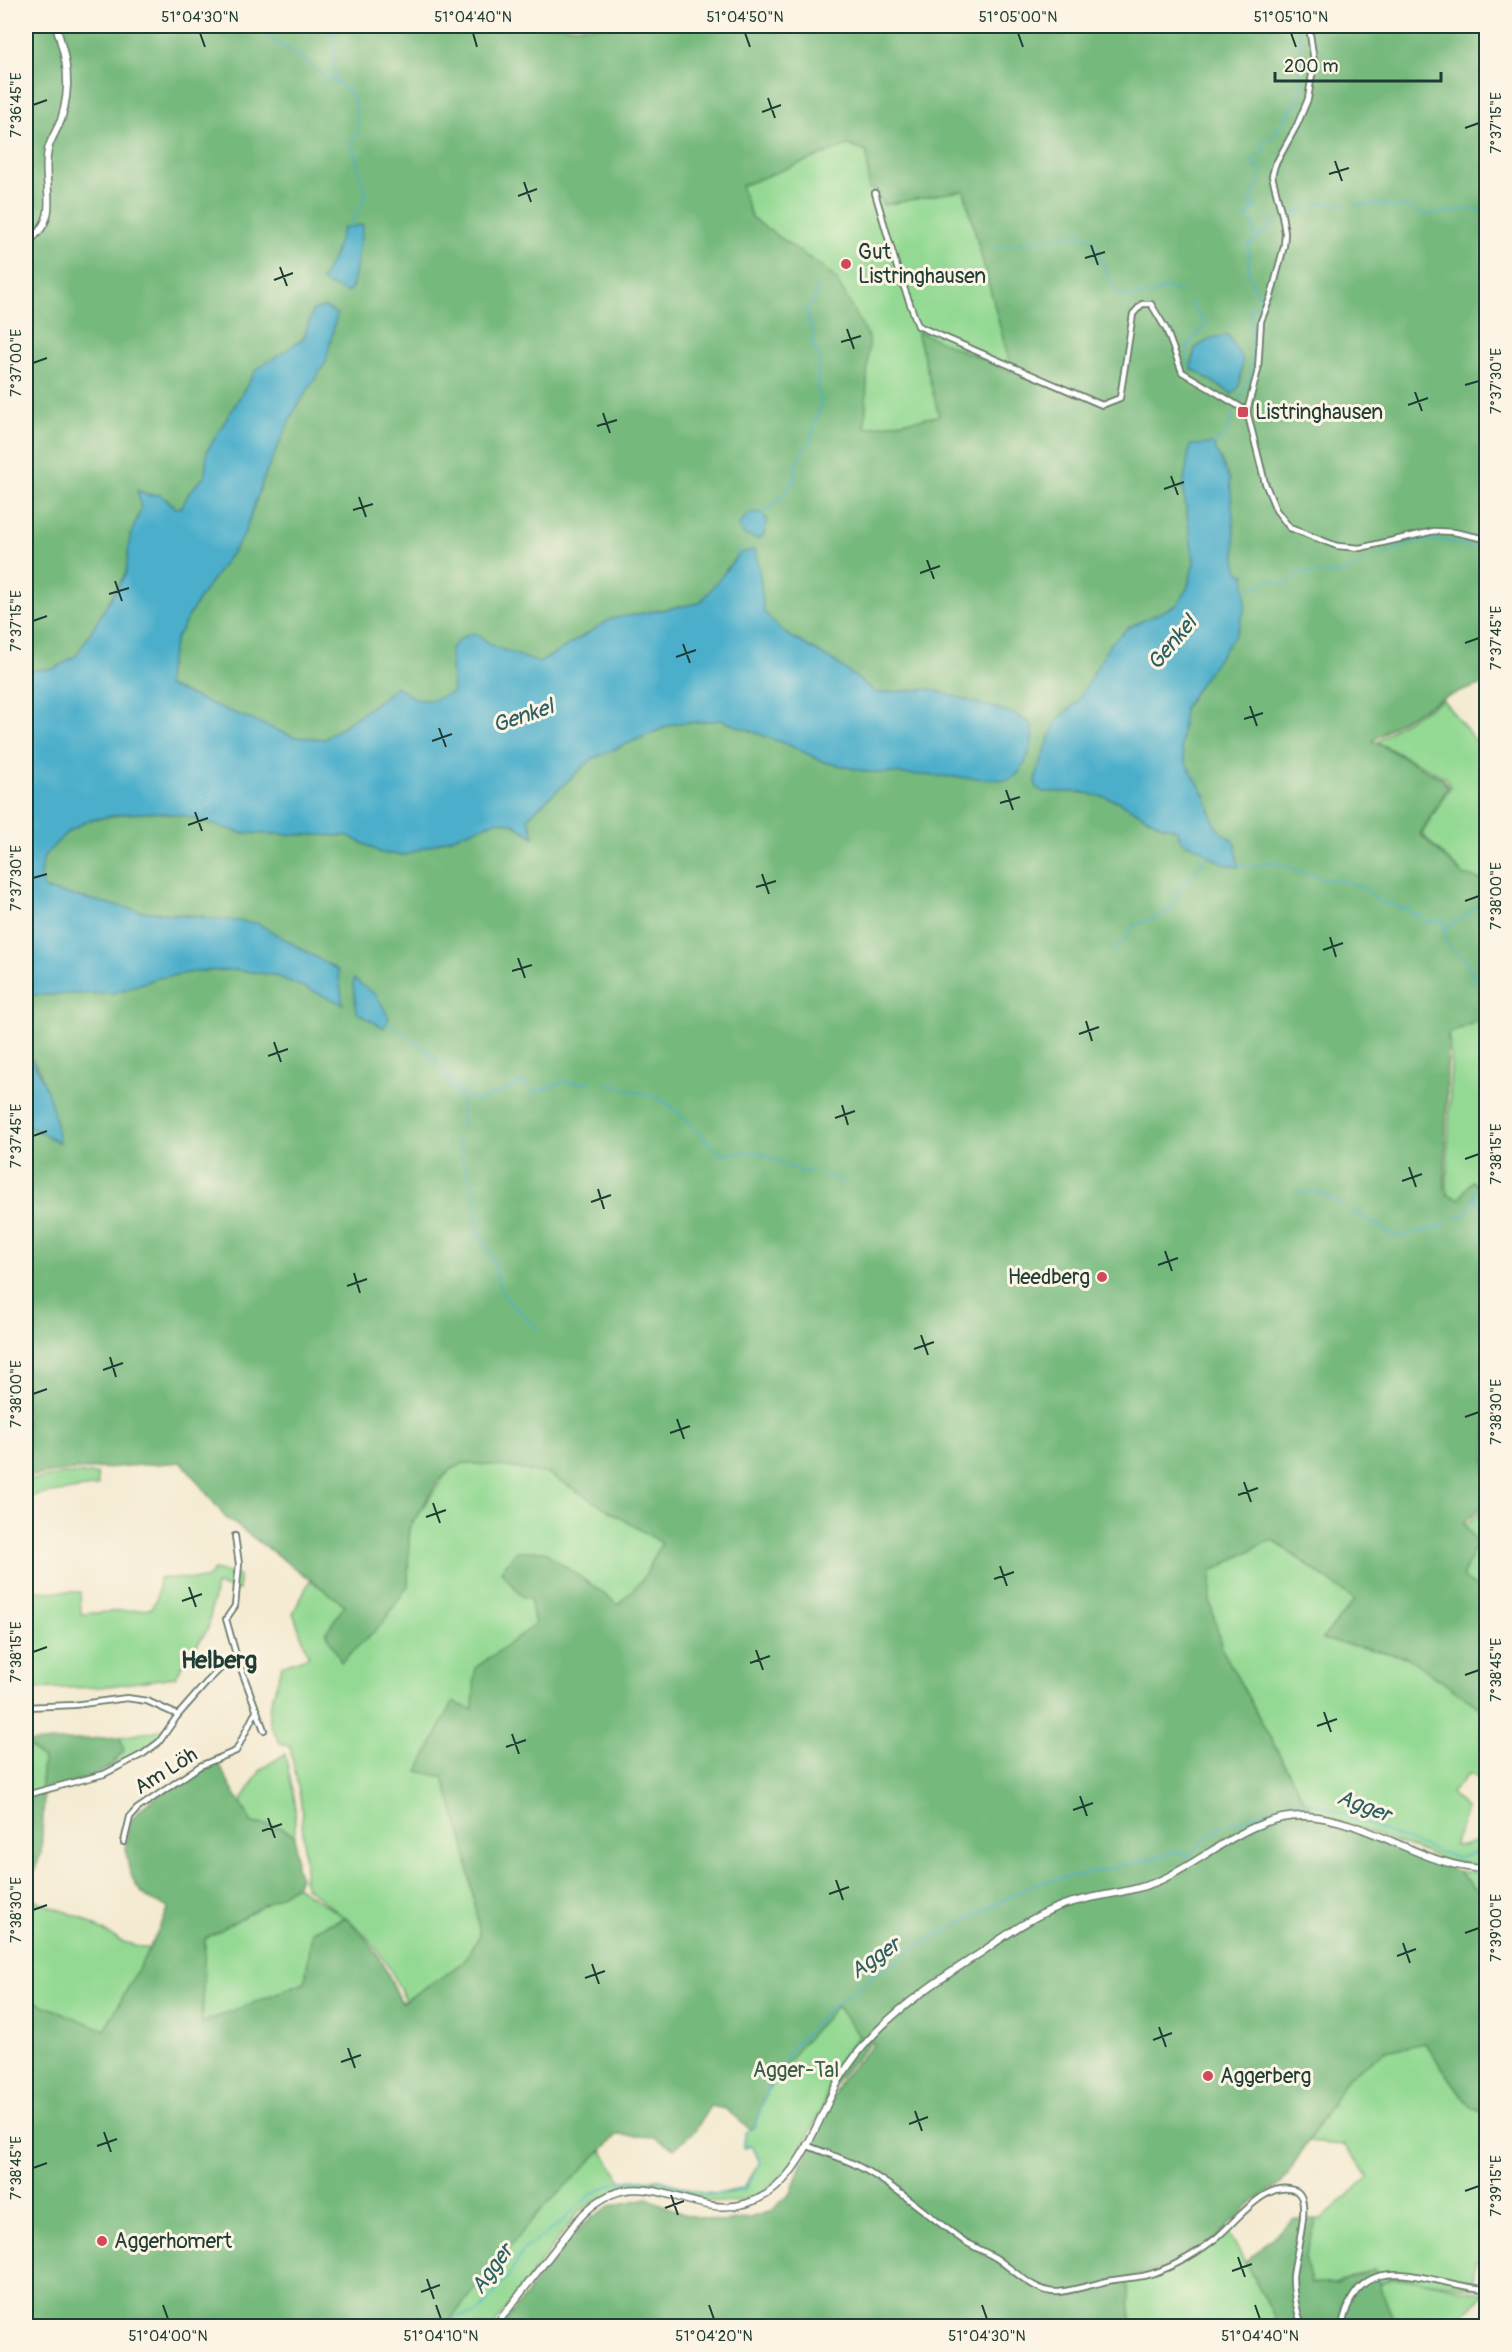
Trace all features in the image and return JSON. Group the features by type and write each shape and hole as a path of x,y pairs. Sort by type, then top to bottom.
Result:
{"main road":[{"path":"26,243 43,226 49,214 50,202 46,178 48,150 61,118 66,97 69,72 56,26"},
{"path":"495,2326 585,2212 605,2197 629,2189 654,2189 702,2205 716,2207 743,2205 769,2193 780,2185 806,2145 841,2077 870,2039 898,2011 937,1981 1035,1917 1072,1903 1155,1883 1266,1822 1291,1816 1323,1818 1349,1825 1438,1860 1486,1869"}],"street":[{"path":"1310,26 1314,62 1308,99 1302,116 1275,165 1272,176 1282,215 1285,233 1284,246 1271,296 1261,321 1258,370 1247,411 1265,483 1276,510 1290,528 1337,546 1360,548 1434,531 1486,538"},
{"path":"875,193 898,271 918,326 1102,405 1120,398 1133,314 1142,304 1151,304 1166,328 1182,372 1247,411"},
{"path":"235,1536 239,1564 235,1606 226,1619 237,1658 264,1730"},
{"path":"26,1795 104,1774 143,1754 159,1742 178,1715 214,1675 237,1658"},
{"path":"26,1707 82,1705 128,1698 147,1701 178,1715"},
{"name":"Am Löh","path":"124,1842 130,1817 137,1809 193,1770 236,1751 257,1709"},
{"path":"806,2145 856,2165 916,2204 967,2242 996,2258 1033,2284 1056,2292 1110,2280 1145,2276 1162,2270 1194,2255 1258,2200 1278,2188 1296,2191 1301,2195 1304,2204 1293,2278 1296,2305 1302,2326"},
{"path":"1342,2326 1349,2301 1357,2290 1367,2282 1388,2274 1411,2274 1465,2287 1486,2289"}],"green space":[{"path":"26,26 1486,26 1486,683 1443,698 1400,721 1373,741 1443,779 1448,787 1420,834 1463,875 1486,881 1486,1017 1448,1034 1445,1187 1446,1194 1459,1199 1472,1181 1486,1194 1486,1502 1464,1523 1477,1543 1462,1577 1486,1595 1486,1712 1407,1657 1322,1639 1355,1600 1272,1539 1212,1571 1210,1601 1222,1649 1302,1797 1314,1814 1339,1820 1402,1850 1457,1871 1486,1899 1486,2113 1471,2108 1425,2043 1386,2051 1348,2077 1282,2183 1256,2200 1215,2238 1192,2254 1162,2269 1127,2278 1131,2320 1102,2326 502,2326 564,2244 592,2217 610,2206 647,2198 684,2214 723,2222 750,2218 771,2211 791,2193 801,2165 842,2078 874,2044 871,2042 839,2077 823,2107 834,2065 859,2036 837,2006 800,2046 767,2091 754,2127 749,2129 726,2109 710,2106 696,2129 674,2149 654,2137 617,2135 537,2214 445,2326 26,2326 26,1998 105,2030 169,1908 150,1900 135,1883 130,1872 126,1849 129,1827 133,1818 160,1795 218,1764 252,1823 279,1827 295,1835 296,1867 300,1878 296,1886 205,1939 202,2023 305,1982 312,1931 345,1918 364,1936 385,1967 401,2002 405,2001 463,1963 480,1936 464,1844 443,1777 418,1771 453,1702 473,1710 475,1668 535,1625 530,1598 523,1597 501,1571 516,1551 544,1551 618,1605 643,1579 662,1543 549,1474 464,1463 452,1469 438,1481 409,1528 408,1586 382,1624 341,1662 326,1632 345,1605 225,1517 182,1462 65,1471 26,1477 26,1125 58,1142 40,1071 26,1051 26,994 113,993 158,978 199,971 237,970 274,975 342,1003 203,916 140,911 44,889 40,874 44,856 65,834 86,821 122,814 156,812 185,816 241,833 349,836 381,853 405,855 497,821 511,823 534,836 528,817 592,759 673,724 721,720 792,746 824,762 1007,780 930,689 877,693 835,662 783,632 763,612 760,576 739,554 700,603 611,619 539,663 495,647 474,633 450,649 454,692 424,700 411,696 396,686 379,701 325,739 294,737 167,686 168,669 176,638 200,597 243,537 265,475 294,411 326,362 313,311 304,338 289,349 207,451 205,476 190,491 182,507 176,508 167,499 138,491 141,509 130,537 126,573 77,655 54,669 26,670","holes":["848,145 867,152 869,189 875,189 883,205 964,190 1012,372 917,331 939,416 865,428 869,338 836,279 752,218 741,186","1195,348 1232,394 1191,368","1190,445 1213,445 1230,480 1237,570 1201,682 1184,709 1181,749 1184,761 1205,795 1215,826 1236,844 1236,863 1210,857 1203,850 1182,842 1176,829 1160,824 1108,798 1081,793 1043,792 1056,721 1077,702 1129,627 1177,605 1187,590 1194,562 1183,488"]},
{"path":"848,145 867,152 869,189 875,188 883,205 964,190 1012,372 917,332 940,416 864,428 869,338 822,267 752,218 740,186"},
{"path":"1443,700 1486,754 1486,881 1465,876 1422,834 1450,787 1446,778 1377,742 1400,724"},
{"path":"1486,1017 1486,1194 1472,1181 1459,1199 1448,1194 1447,1187 1451,1058 1449,1034"},
{"path":"464,1463 549,1474 662,1542 643,1579 618,1605 544,1551 530,1598 535,1625 476,1668 473,1710 419,1771 443,1776 464,1844 480,1936 463,1963 405,2001 381,1955 345,1917 312,1931 305,1982 202,2023 205,1939 296,1886 344,1917 306,1887 303,1880 305,1868 301,1802 290,1747 280,1743 269,1720 281,1666 309,1656 293,1613 310,1580 345,1605 408,1586 409,1528 443,1478 452,1469"},
{"path":"65,1474 97,1474 98,1486 26,1497 26,1481"},
{"path":"1486,1505 1486,1595 1462,1577 1477,1543 1464,1523 1468,1523"},
{"name":"Agger-Tal","path":"1271,1539 1355,1600 1322,1639 1407,1657 1486,1712 1486,1781 1469,1774 1451,1793 1467,1810 1454,1845 1462,1846 1486,1840 1486,1866 1448,1861 1339,1821 862,2034 793,2164 760,2193 745,2200 713,2201 695,2198 655,2185 657,2179 702,2193 718,2194 744,2188 760,2162 752,2146 744,2148 745,2133 754,2127 761,2097 814,2006 1304,1800 1222,1649 1210,1601 1212,1571"},
{"path":"214,1570 239,1575 239,1590 216,1585 208,1629 175,1677 101,1687 26,1689 26,1591 80,1592 81,1614 150,1609 157,1599 159,1578 206,1579"},
{"path":"166,1729 158,1741 104,1771 124,1751 120,1737"},
{"path":"120,1737 124,1751 104,1771 42,1795 44,1796 41,1854 26,1892 26,1793 40,1795 43,1759 26,1743"},
{"path":"26,1744 43,1759 40,1796 26,1793"},
{"path":"285,1754 295,1802 295,1835 279,1827 252,1823 241,1802 261,1769"},
{"path":"1457,1871 1486,1874 1486,1899"},
{"path":"26,1897 82,1918 120,1941 149,1949 104,2031 26,1998"},
{"path":"1425,2043 1471,2108 1486,2113 1486,2262 1476,2262 1474,2287 1392,2277 1380,2283 1374,2269 1336,2283 1311,2283 1305,2257 1317,2219 1321,2219 1369,2177 1344,2145 1308,2142 1348,2077 1386,2051"},
{"path":"602,2150 621,2181 655,2179 652,2184 612,2192 594,2201 577,2214 493,2326 445,2326 537,2214"},
{"path":"1293,2219 1317,2219 1305,2257 1311,2283 1336,2283 1374,2269 1394,2321 1407,2326 1276,2326 1274,2316 1245,2262"},
{"path":"1227,2229 1274,2316 1276,2326 1102,2326 1131,2320 1127,2281 1168,2269 1204,2248"},
{"path":"1392,2279 1419,2280 1483,2293 1452,2326 1407,2326 1394,2321 1380,2285"}],"water":[{"path":"363,225 353,285 348,293 321,281 334,256 343,228"},
{"path":"325,307 337,314 326,362 294,411 265,475 243,537 200,597 176,638 168,669 167,686 294,737 325,739 371,707 396,686 411,696 423,700 453,692 450,649 461,638 474,633 495,647 539,663 611,619 700,603 739,554 755,549 764,612 783,632 835,662 877,693 930,689 1012,713 1032,724 1032,739 1024,765 1014,777 1007,780 868,772 824,762 791,746 721,720 673,724 592,759 528,817 534,837 511,823 497,821 405,855 381,853 349,836 241,833 185,816 156,812 122,814 86,821 65,834 44,856 40,874 44,889 140,911 257,923 338,970 343,1004 274,975 237,970 199,971 158,978 113,993 26,994 26,670 54,669 77,655 126,573 130,537 141,509 137,490 149,496 159,494 176,508 182,507 190,491 205,476 207,451 256,370 304,338 313,310"},
{"path":"1228,335 1243,360 1239,387 1232,394 1191,368 1195,348 1212,338"},
{"path":"1213,444 1230,480 1237,570 1245,575 1245,608 1236,634 1184,708 1181,748 1185,761 1205,795 1215,826 1236,844 1238,867 1225,864 1210,857 1203,850 1182,842 1176,829 1162,826 1116,800 1082,792 1043,792 1037,788 1035,782 1056,721 1077,702 1110,644 1129,627 1177,605 1187,590 1194,562 1183,488 1190,445"},
{"path":"756,512 763,514 767,520 764,535 757,539 743,534 738,526 748,514"},
{"path":"354,979 377,996 389,1018 384,1028 357,1013"},
{"path":"26,1051 48,1094 59,1142 26,1125"}],"waterway":[{"path":"263,26 272,40 304,59 328,79 337,83"},
{"path":"330,26 336,41 332,66 338,84 350,94 355,106 358,135 351,141 366,196 348,229"},
{"name":"Genkel","path":"1240,400 1250,376 1253,358 1250,309 1261,304 1249,272 1248,245 1257,240 1258,236 1254,234 1254,225 1245,215 1257,209 1256,205 1250,205 1250,201 1263,171 1261,168 1256,169 1253,156 1262,155 1265,151 1262,145 1264,140 1270,140 1299,99 1301,52 1298,26"},
{"path":"1316,208 1320,202 1345,205"},
{"path":"1355,205 1383,204 1395,209 1405,206 1419,213 1430,215 1457,210 1486,210"},
{"path":"1290,216 1308,208"},
{"path":"1258,236 1266,231 1270,222 1279,219"},
{"path":"995,247 1081,234 1092,239 1113,287 1126,298 1154,294 1165,288 1183,292"},
{"path":"762,515 786,493 795,478 795,467 802,452 811,442 822,401 817,391 819,355 812,343 813,335 806,309 815,301 816,287"},
{"path":"1191,301 1194,310 1207,323 1188,345 1187,363 1191,366"},
{"name":"Genkel","path":"1212,445 1226,434 1233,414"},
{"path":"1378,559 1405,546 1423,541 1443,541 1486,548"},
{"path":"739,546 737,552 740,555"},
{"path":"1245,590 1257,587 1268,579 1289,583 1299,572 1339,574 1364,564"},
{"path":"1112,950 1126,939 1133,926 1166,913 1176,901 1181,884 1194,875 1208,853"},
{"path":"1236,863 1254,867 1272,861 1326,880 1337,879 1362,887 1384,904 1390,902 1401,909 1408,908 1413,916 1420,914 1427,923 1444,920 1445,928 1452,926 1456,920 1462,919 1483,900 1486,900"},
{"path":"1445,928 1443,931 1447,943 1466,961 1473,977 1481,987 1486,1020"},
{"path":"386,1021 425,1048 463,1093 477,1102 524,1083 534,1093 565,1081 580,1084 591,1081"},
{"path":"447,1074 449,1086 462,1100 462,1127"},
{"path":"606,1083 657,1098 669,1105 721,1154 758,1152 802,1172 810,1171"},
{"path":"459,1140 463,1162 475,1190 478,1233 494,1264 503,1295 537,1330"},
{"path":"1454,1218 1468,1213 1475,1189 1482,1180 1486,1150"},
{"path":"821,1174 845,1183"},
{"path":"1296,1192 1322,1193 1342,1205"},
{"path":"1474,1196 1486,1215"},
{"path":"1348,1209 1397,1237 1429,1230 1447,1223"},
{"name":"Agger","path":"1230,1823 1280,1807 1310,1803 1429,1849 1456,1857 1486,1851"},
{"name":"Agger","path":"658,2180 701,2193 720,2194 745,2190 761,2162 752,2145 744,2147 745,2133 754,2127 776,2067 785,2060 790,2050 829,2009 915,1947 1034,1884 1131,1864 1181,1850 1187,1857 1210,1834 1225,1825"},
{"name":"Agger","path":"449,2326 455,2317 478,2313 508,2277 525,2248 558,2225 590,2195 621,2182 653,2180"}],"place":[{"name":"Gut Listringhausen","path":"846,264"},
{"name":"Listringhausen","path":"1243,412"},
{"name":"Heedberg","path":"1102,1277"},
{"name":"Aggerberg","path":"1208,2076"},
{"name":"Aggerhomert","path":"102,2241"}],"district":[{"name":"Helberg","path":"219,1660"}]}
